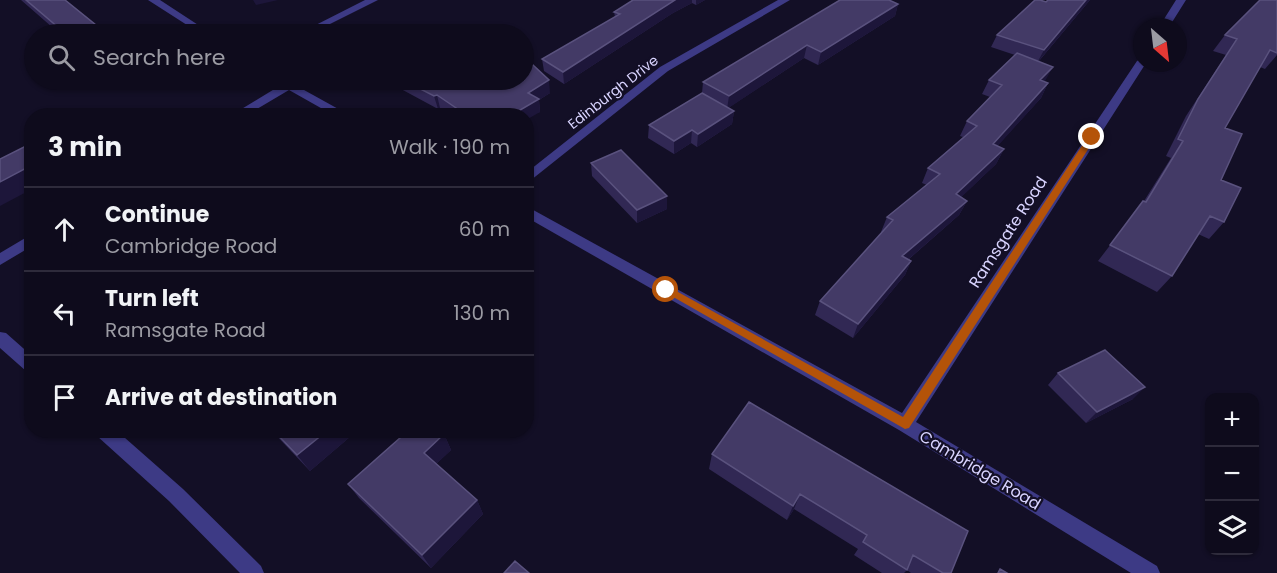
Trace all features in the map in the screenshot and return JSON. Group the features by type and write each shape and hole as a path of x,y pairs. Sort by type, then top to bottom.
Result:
{"street":[{"path":"153,0 191,24"},
{"path":"324,24 373,0"},
{"name":"Edinburgh Drive","path":"534,174 664,69 785,0"},
{"path":"1170,18 1182,0"},
{"name":"Ramsgate Road","path":"905,424 1135,72"},
{"path":"247,108 273,90"},
{"path":"296,90 330,108"},
{"name":"Cambridge Road","path":"534,215 905,424 1150,573"},
{"path":"0,260 24,244"},
{"path":"0,338 24,359"},
{"path":"113,438 176,495 254,573"}],"building":[{"path":"26,0 65,0 95,24 54,24"},
{"path":"633,0 675,0 563,72 542,59 620,14 614,12"},
{"path":"840,0 889,0 898,4 821,52 807,45 729,96 703,82"},
{"path":"1035,0 1046,2 1048,0 1086,0 1044,50 997,35"},
{"path":"1260,0 1277,0 1277,53 1270,50 1225,128 1242,134 1221,180 1241,188 1224,222 1210,216 1172,276 1110,245 1143,201 1146,202 1183,141 1178,139 1198,99 1237,39 1225,35"},
{"path":"1017,53 1053,67 1040,80 1048,83 993,144 1004,149 956,194 967,201 902,256 911,261 858,324 820,301 893,220 887,217 940,174 928,168 977,126 967,121 1002,85 989,80"},
{"path":"534,66 549,80 534,89"},
{"path":"422,90 533,90 528,93 539,99 524,108 456,108 437,95 434,96"},
{"path":"702,93 734,111 698,134 692,130 674,141 649,125"},
{"path":"24,147 24,169 0,182 0,159"},
{"path":"621,150 667,196 637,210 591,163"},
{"path":"1105,350 1145,387 1097,412 1058,373"},
{"path":"749,402 968,531 951,573 943,573 913,555 907,570 863,542 867,535 800,494 793,506 712,454"},
{"path":"281,438 318,438 297,455"},
{"path":"400,438 440,438 424,453 477,500 422,555 348,484"},
{"path":"515,561 529,573 504,573"}],"route":[{"path":"666,290 905,424 1092,137"}]}
